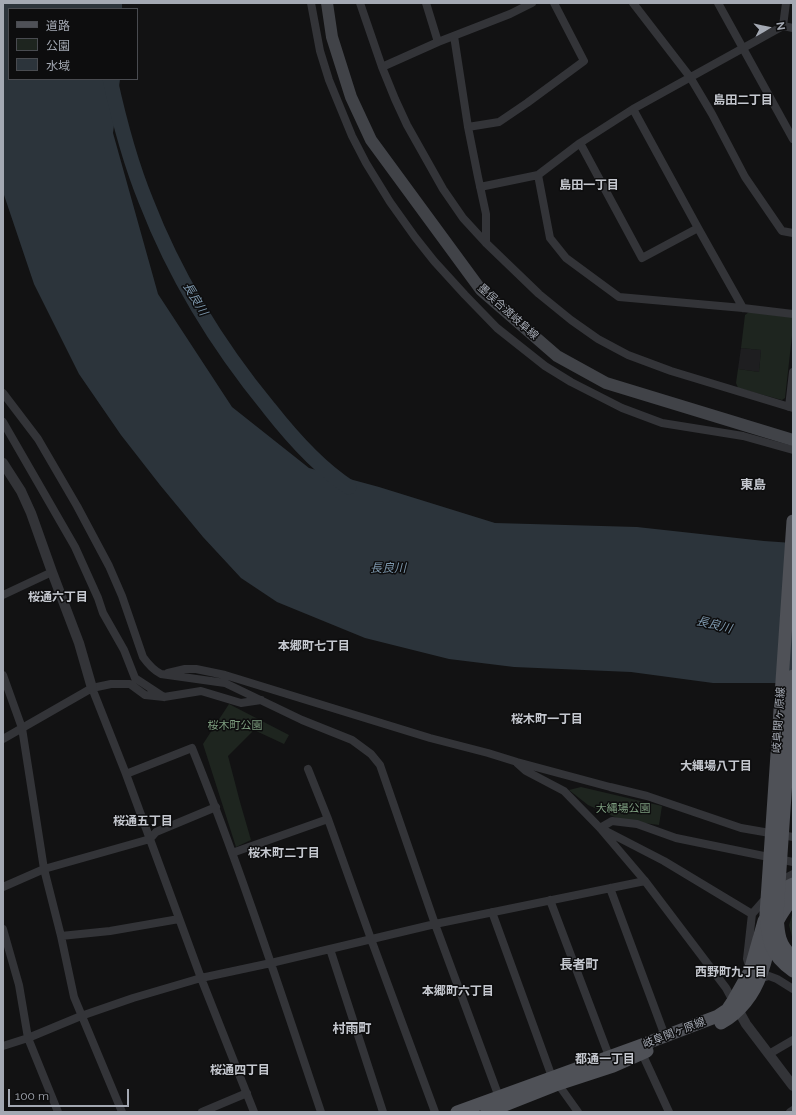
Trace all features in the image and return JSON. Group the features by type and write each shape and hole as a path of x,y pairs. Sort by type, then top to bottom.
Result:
{"main road":[{"name":"墨俣合渡岐阜線","path":"327,3 332,37 351,97 371,140 481,290 557,356 606,383 793,440"},
{"name":"岐阜関ヶ原線","path":"793,521 766,914 770,944 777,958 793,971"},
{"name":"岐阜関ヶ原線","path":"793,676 777,914 780,940 786,951 793,957"},
{"name":"岐阜関ヶ原線","path":"487,1112 609,1056 641,1050 721,1024 730,1018 754,975 764,921 787,887 793,884"},
{"name":"岐阜関ヶ原線","path":"754,975 761,975 775,926 785,908 793,898"},
{"name":"岐阜関ヶ原線","path":"555,1081 613,1066 665,1036 718,1016 736,1006"},
{"name":"岐阜関ヶ原線","path":"457,1112 502,1105"}],"street":[{"path":"311,3 320,51 329,80 349,129 366,163 390,202 434,261 460,290 498,328 545,366 571,382 622,408 662,423 744,436 793,450"},
{"path":"360,3 382,67 407,125 443,189 463,218 486,243 539,294 571,320 598,339 628,355 671,371 791,408 793,372"},
{"path":"426,3 438,42"},
{"path":"382,67 438,42 510,14 532,3"},
{"path":"468,127 499,122 584,61 554,3"},
{"path":"633,3 690,77 712,114 744,177 782,231 793,233"},
{"path":"718,3 793,139"},
{"path":"783,26 786,3"},
{"path":"480,187 538,175 580,143 633,109 783,26 793,28"},
{"path":"454,36 468,127 486,214 486,243"},
{"path":"633,109 698,228 744,308"},
{"path":"580,143 642,258 698,228"},
{"path":"538,175 550,238 566,258 620,297 793,314"},
{"path":"3,393 38,439 77,506 109,566 122,596 143,657 155,671 161,674 225,683 302,720 352,740 371,754 380,765 435,924 502,1105"},
{"path":"3,422 75,547 98,598 103,613 124,650 135,678 164,697"},
{"path":"5,467 21,491 31,513 79,643 92,688 126,774 201,978 254,1112"},
{"path":"3,595 52,572"},
{"path":"161,674 185,669 196,669 225,675 430,738 488,752 517,762 648,796 741,828 793,837"},
{"path":"3,675 22,728 44,869 61,936 74,997 122,1112"},
{"path":"3,739 92,688 111,684 130,684 145,695 164,697 201,691 241,703 262,700"},
{"path":"126,774 192,748 216,807 271,963 321,1112"},
{"path":"517,762 526,771 564,791 600,828 644,881 726,988 746,1024 793,1086"},
{"path":"308,769 328,819 435,1112"},
{"path":"3,887 44,869 150,839 156,832 216,807"},
{"path":"232,853 328,819"},
{"path":"600,828 612,822 637,824 676,838 793,862"},
{"path":"600,828 664,861 752,914"},
{"path":"793,874 784,880 752,914 747,959 754,975 769,976 793,989"},
{"path":"3,1046 133,998 201,978 271,963 371,938 644,881"},
{"path":"610,888 665,1036"},
{"path":"550,900 609,1056"},
{"path":"492,912 555,1081 578,1112"},
{"path":"61,936 110,931 179,919"},
{"path":"3,929 20,985 28,1038 58,1112"},
{"path":"330,949 383,1112"},
{"path":"769,1054 793,1040"},
{"path":"641,1050 669,1112"},
{"path":"202,1112 247,1093"}],"shaded area":[{"path":"741,348 761,350 759,372 738,369"}],"green space":[{"path":"749,312 791,317 793,319 785,398 782,400 738,388 736,383 738,369 759,372 761,350 741,348 745,315"},
{"name":"桜木町公園","path":"229,704 289,735 284,744 254,730 228,756 251,840 236,847 203,744"},
{"name":"大縄場公園","path":"581,787 662,806 659,825 621,820 588,805 569,790"},
{"path":"793,912 793,941 789,925"}],"water":[{"name":"長良川","path":"3,3 122,3 122,8 8,8 8,80 120,80 113,133 158,294 232,407 309,468 379,487 495,523 637,527 793,543 793,683 713,683 631,672 514,667 449,659 365,638 277,602 241,578 203,537 121,435 79,374 34,284 3,192"}],"waterway":[{"name":"長良川","path":"110,80 125,141 140,186 170,256 199,309 232,360 287,429 316,461 349,487"}],"district":[{"name":"島田二丁目","path":"743,100"},
{"name":"島田一丁目","path":"589,185"},
{"name":"東島","path":"753,485"},
{"name":"桜通六丁目","path":"58,597"},
{"name":"本郷町七丁目","path":"314,646"},
{"name":"桜木町一丁目","path":"547,719"},
{"name":"大縄場八丁目","path":"716,766"},
{"name":"桜通五丁目","path":"143,821"},
{"name":"桜木町二丁目","path":"284,853"},
{"name":"長者町","path":"579,965"},
{"name":"西野町九丁目","path":"731,972"},
{"name":"本郷町六丁目","path":"458,991"},
{"name":"村雨町","path":"352,1029"},
{"name":"都通一丁目","path":"605,1059"},
{"name":"桜通四丁目","path":"240,1070"}]}
